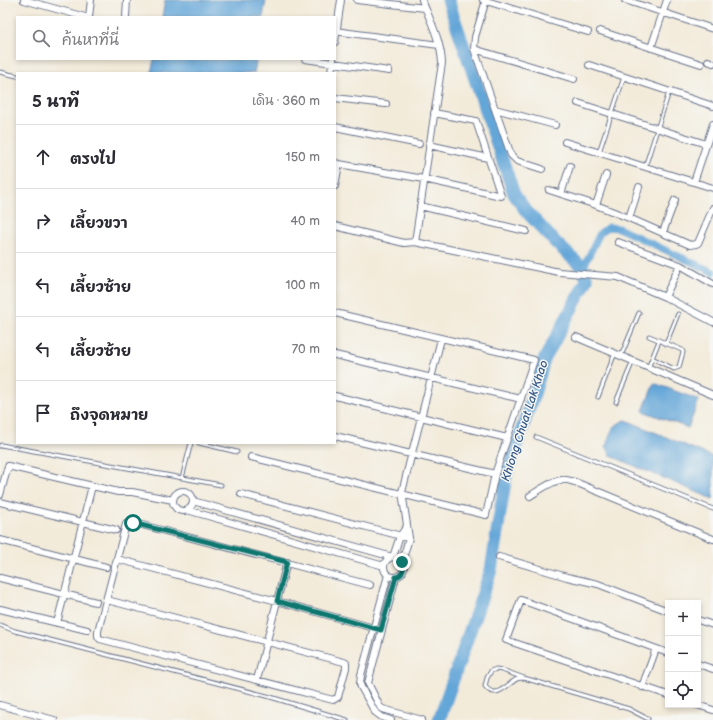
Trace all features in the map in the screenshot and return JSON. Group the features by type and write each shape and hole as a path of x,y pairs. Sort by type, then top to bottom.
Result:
{"street":[{"path":"24,0 81,16"},
{"path":"89,16 91,0"},
{"path":"126,16 127,0"},
{"path":"341,0 336,31 439,45"},
{"path":"357,0 425,8"},
{"path":"414,242 442,63 439,45 422,0"},
{"path":"542,169 517,161 511,155 474,49 475,37 485,0 588,32"},
{"path":"625,0 712,29"},
{"path":"651,48 667,0"},
{"path":"600,31 701,64"},
{"path":"474,49 574,79"},
{"path":"318,60 389,71"},
{"path":"331,72 332,61"},
{"path":"589,65 713,106"},
{"path":"336,98 386,104"},
{"path":"578,103 706,144"},
{"path":"495,109 556,125"},
{"path":"336,174 337,163 424,179 501,196 476,121 434,113"},
{"path":"694,182 713,124"},
{"path":"336,128 419,144"},
{"path":"565,142 713,188"},
{"path":"429,145 488,158"},
{"path":"561,194 570,166"},
{"path":"596,205 606,175"},
{"path":"629,218 639,187"},
{"path":"549,190 596,205 663,232 690,245 696,244 713,208"},
{"path":"663,232 675,200"},
{"path":"420,206 526,231"},
{"path":"336,226 404,243 414,242 559,272 618,277 665,297 713,322"},
{"path":"618,242 680,265 713,284"},
{"path":"665,297 680,265"},
{"path":"251,457 486,516 495,474 534,360 336,313"},
{"path":"576,337 713,395"},
{"path":"422,720 380,707 368,683 396,577 400,575 403,570 402,562 409,538 402,494 441,339"},
{"path":"336,354 520,399"},
{"path":"336,396 507,438"},
{"path":"336,436 495,474"},
{"path":"0,495 8,466 118,492 132,492 173,500"},
{"path":"530,496 556,481 570,481 713,539"},
{"path":"57,623 92,486"},
{"path":"187,510 193,501 190,494 182,491 175,495 173,500 177,509 182,511 187,510 384,566"},
{"path":"241,494 409,538"},
{"path":"193,501 395,557 402,562"},
{"path":"0,502 116,530"},
{"path":"107,600 344,662 346,663 346,668 338,697 333,700 100,639 98,636 98,631 126,524 131,522 370,585"},
{"path":"395,557 400,536 408,526"},
{"path":"294,540 297,530"},
{"path":"0,540 106,567"},
{"path":"395,557 388,559 384,566 388,575 396,577"},
{"path":"499,557 567,577 598,584 665,610"},
{"path":"117,559 381,630"},
{"path":"257,680 287,562"},
{"path":"388,575 373,628 360,684 375,712 382,717 391,720 393,712"},
{"path":"0,578 96,602"},
{"path":"665,652 521,600 506,640 665,694"},
{"path":"0,609 87,630"},
{"path":"701,621 713,625"},
{"path":"642,687 656,648"},
{"path":"701,665 713,669"},
{"path":"0,705 54,720"},
{"path":"701,706 713,710"}],"lane":[{"path":"0,72 16,76"},
{"path":"599,152 624,77"},
{"path":"645,167 669,92"},
{"path":"621,356 639,313"},
{"path":"666,344 678,314"},
{"path":"649,336 682,350 683,355 679,367 674,369 652,358"},
{"path":"648,368 659,341"},
{"path":"598,397 615,354"},
{"path":"616,402 633,361"},
{"path":"536,437 713,509"},
{"path":"182,478 191,444"},
{"path":"203,444 237,452"},
{"path":"0,446 221,485"},
{"path":"0,625 15,631 260,694 347,720"},
{"path":"524,678 517,679 503,690 492,691 485,686 489,673 493,670 502,670 629,710 649,720"}],"water":[{"path":"165,0 266,0 263,16 162,16"},
{"path":"154,60 257,60 254,72 151,72"},
{"path":"654,383 699,400 688,428 643,411"},
{"path":"626,420 713,457 713,499 611,456 606,446 611,433 617,424"}],"waterway":[{"name":"Khlong Chuat Lak Khao","path":"439,720 491,570 506,476 544,360 587,280 583,268 557,244 526,211 514,194 448,0"},
{"path":"583,268 600,233 608,227 618,228 713,272"}],"route":[{"path":"133,523 287,562 277,601 381,630 396,577 400,575 404,567 402,562"}]}
